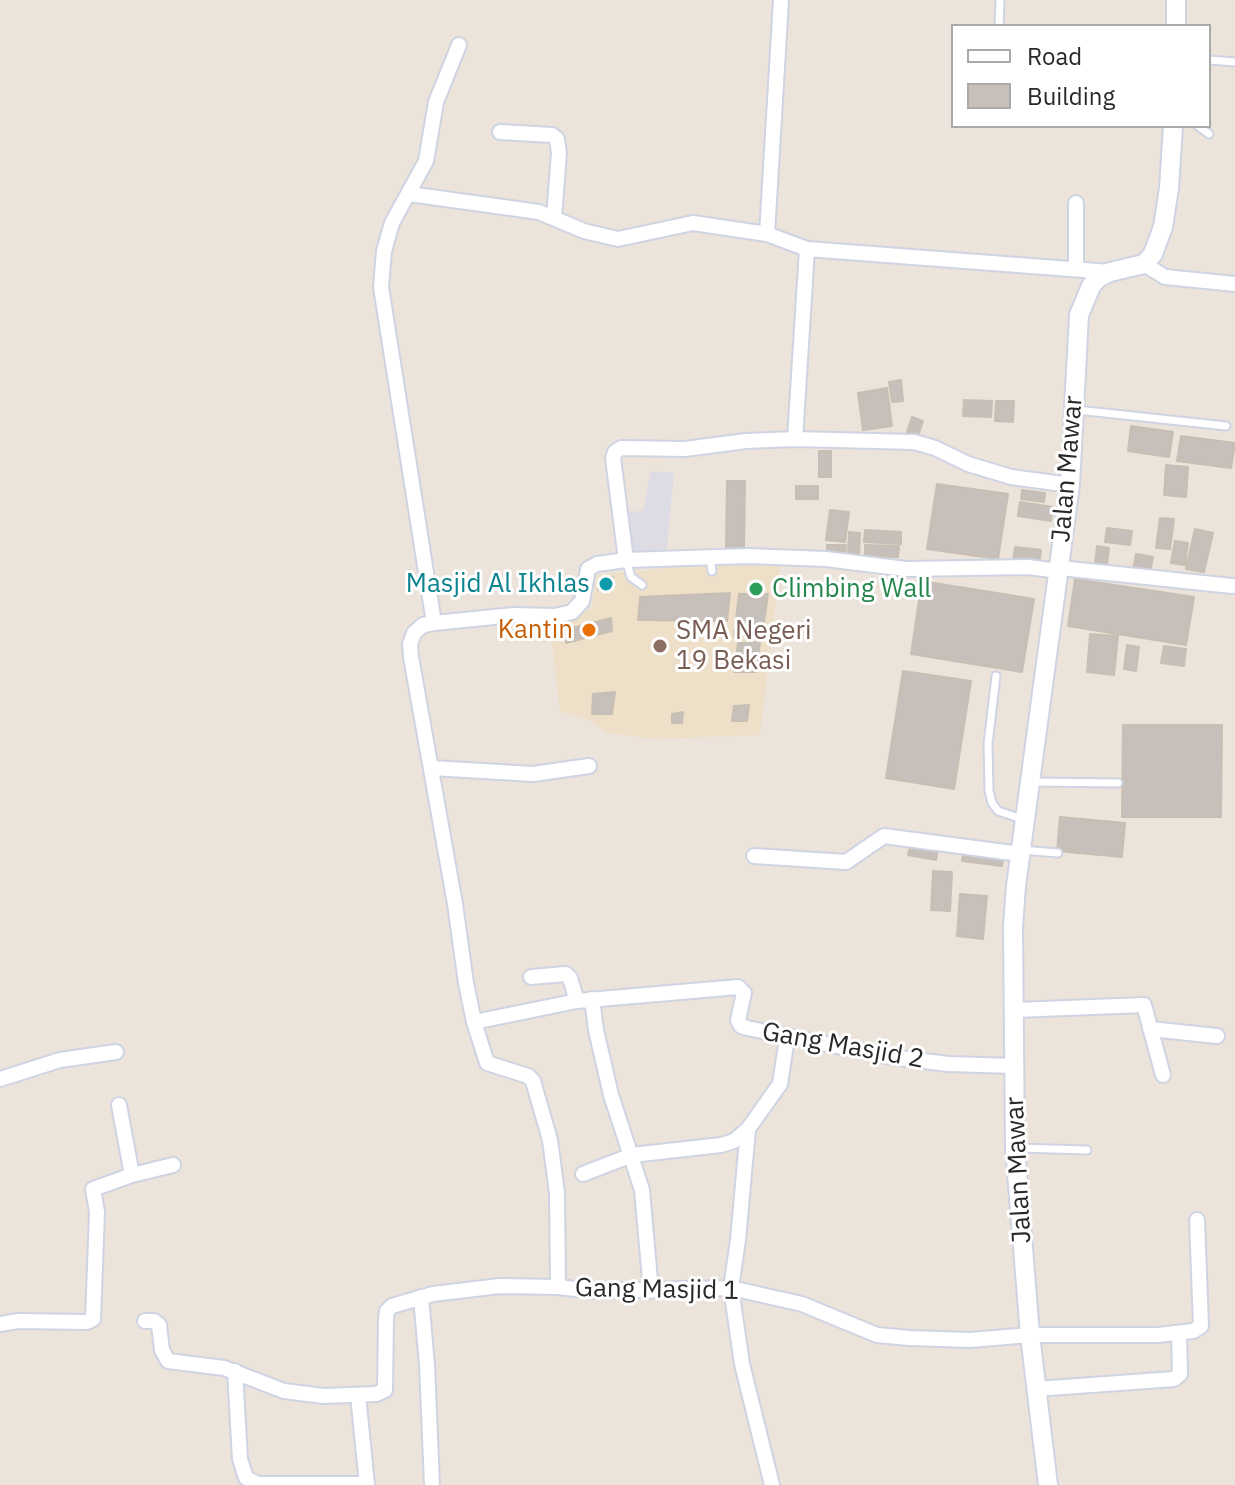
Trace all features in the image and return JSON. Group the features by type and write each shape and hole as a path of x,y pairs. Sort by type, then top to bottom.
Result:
{"street":[{"path":"767,234 781,0"},
{"path":"1176,0 1176,24"},
{"path":"434,623 381,287 384,251 392,223 430,149 436,102 459,45"},
{"path":"409,194 515,208 554,217 584,231 618,239 693,223 767,234 807,249 1110,272 1144,264 1153,254 1163,227 1173,128"},
{"path":"500,132 552,135 557,139 559,153 554,217"},
{"path":"1076,203 1076,268"},
{"path":"795,439 807,249"},
{"path":"1144,264 1165,277 1235,284"},
{"name":"Jalan Mawar","path":"1048,1485 1030,1335 1015,1148 1013,927 1029,782 1070,485 1079,315 1091,286 1110,272"},
{"path":"626,560 613,458 617,449 685,449 746,441 795,439 914,442 1011,477 1070,485"},
{"path":"558,1287 557,1193 550,1140 533,1081 528,1076 487,1063 474,1022 410,644 414,633 423,625 434,623 506,616 555,616 572,612 582,601 588,569 597,564 626,560 711,564 826,559 926,569 1028,567 1232,586"},
{"path":"432,768 533,774 589,766"},
{"path":"754,856 846,862 884,836 1020,852"},
{"path":"531,977 566,974 584,1000 596,1030 611,1095 642,1190 651,1291"},
{"name":"Gang Masjid 2","path":"474,1022 584,1000 738,987 744,993 738,1020 741,1026 787,1038 891,1057 948,1064 1014,1066"},
{"path":"1015,1010 1139,1004 1146,1009 1163,1075"},
{"path":"1150,1029 1217,1036"},
{"path":"583,1174 632,1155 734,1141 748,1129 780,1084 787,1038"},
{"path":"0,1079 60,1060 116,1052"},
{"path":"119,1105 132,1175"},
{"path":"748,1129 731,1288 742,1364 772,1485"},
{"path":"0,1324 18,1321 87,1322 93,1319 97,1212 93,1189 173,1165"},
{"path":"1036,1389 1174,1379 1180,1374 1179,1333 1193,1331 1201,1326 1203,1320 1197,1220"},
{"name":"Gang Masjid 1","path":"358,1395 385,1390 386,1319 389,1308 421,1297 500,1286 594,1291 731,1288 802,1304 877,1335 970,1340 1030,1335 1179,1333"},
{"path":"421,1297 432,1485"},
{"path":"145,1321 154,1321 159,1325 166,1360 235,1371 267,1385 300,1394 358,1395 367,1485 258,1484 246,1478 240,1459 235,1371"}],"lane":[{"path":"999,24 1000,0"},
{"path":"1211,60 1235,62"},
{"path":"1201,128 1209,134"},
{"path":"1074,410 1226,426"},
{"path":"626,560 631,577 642,585"},
{"path":"996,676 988,744 989,791 998,811 1025,820"},
{"path":"1029,782 1118,783"},
{"path":"1020,852 1058,853"},
{"path":"1015,1148 1087,1150"}],"shaded area":[{"path":"651,471 674,473 666,557 632,559 621,509 633,512 643,510"},
{"path":"711,564 780,565 760,735 656,739 607,733 587,719 560,712 550,624 592,608 596,575"}],"building":[{"path":"901,380 903,401 892,402 889,382"},
{"path":"887,388 892,426 863,430 858,393"},
{"path":"964,400 992,401 991,417 963,416"},
{"path":"996,401 1014,401 1013,422 995,421"},
{"path":"912,417 923,421 918,436 907,432"},
{"path":"1131,426 1173,432 1169,457 1128,451"},
{"path":"1181,436 1235,443 1231,468 1177,461"},
{"path":"819,451 831,451 831,477 819,477"},
{"path":"1166,465 1188,467 1186,497 1164,495"},
{"path":"727,481 745,481 744,548 726,548"},
{"path":"937,484 1008,494 998,559 927,549"},
{"path":"796,486 818,486 818,499 796,499"},
{"path":"1022,490 1045,493 1044,502 1021,499"},
{"path":"1020,502 1053,507 1051,521 1018,516"},
{"path":"830,510 849,512 845,542 826,540"},
{"path":"1160,518 1174,519 1170,549 1156,548"},
{"path":"1107,528 1132,531 1130,545 1105,542"},
{"path":"1195,529 1213,533 1204,572 1186,569"},
{"path":"865,530 901,532 901,544 864,542"},
{"path":"849,532 860,533 859,554 848,553"},
{"path":"1175,541 1188,543 1185,565 1171,563"},
{"path":"827,545 846,545 845,556 827,556"},
{"path":"865,545 899,546 898,557 865,556"},
{"path":"1097,546 1109,548 1107,565 1095,564"},
{"path":"1015,547 1041,550 1039,565 1013,562"},
{"path":"1136,554 1153,557 1150,573 1133,570"},
{"name":"Masjid Al Ikhlas","path":"613,577 613,588 598,590 599,579"},
{"path":"1075,579 1194,597 1186,645 1068,626"},
{"path":"922,581 1034,599 1022,672 911,654"},
{"path":"730,593 727,621 638,620 640,597"},
{"path":"739,594 768,594 762,636 734,636"},
{"name":"Kantin","path":"611,618 612,631 566,643 565,630"},
{"path":"1090,634 1118,636 1114,675 1087,672"},
{"path":"760,642 756,672 734,672 738,643"},
{"path":"1127,645 1139,647 1136,671 1124,669"},
{"path":"1164,646 1186,649 1184,666 1161,663"},
{"path":"903,671 971,681 954,789 886,778"},
{"path":"615,692 612,714 592,714 593,694"},
{"path":"749,705 747,721 732,721 734,706"},
{"path":"683,712 682,723 672,723 672,714"},
{"path":"1123,725 1222,725 1221,817 1122,817"},
{"path":"1060,817 1125,823 1122,857 1057,851"},
{"path":"911,842 938,848 936,860 908,855"},
{"path":"964,851 1003,856 1002,866 962,861"},
{"path":"933,871 952,872 950,911 931,910"},
{"path":"960,894 987,896 983,939 957,936"}],"place":[{"name":"Masjid Al Ikhlas","path":"606,584"},
{"name":"Climbing Wall","path":"756,589"},
{"name":"Kantin","path":"589,630"},
{"name":"SMA Negeri 19 Bekasi","path":"660,646"}]}
